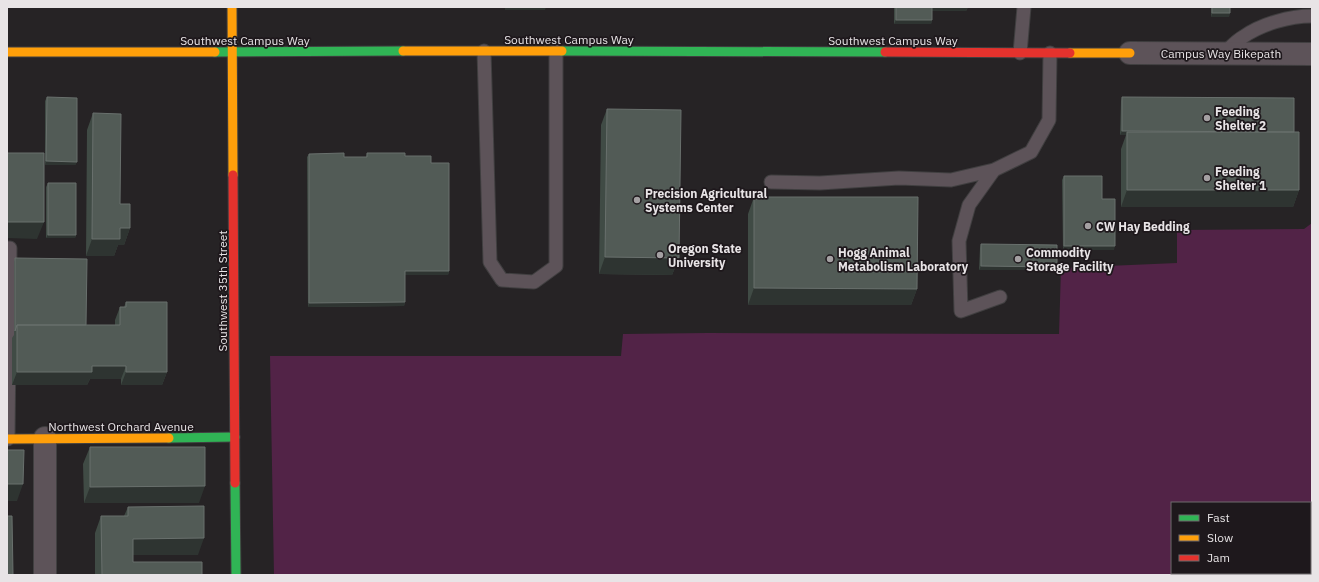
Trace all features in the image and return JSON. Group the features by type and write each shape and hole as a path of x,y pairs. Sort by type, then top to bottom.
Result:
{"street":[{"name":"Southwest 35th Street","path":"232,7 236,575"},
{"name":"Southwest Campus Way","path":"7,52 556,51 1130,53"},
{"name":"Campus Way Bikepath","path":"1130,53 1312,54"},
{"name":"Northwest Orchard Avenue","path":"8,439 235,437"},
{"path":"45,438 45,575"}],"lane":[{"path":"1020,53 1024,7"},
{"path":"1224,53 1243,36 1269,24 1302,16 1312,16"},
{"path":"484,51 490,262 502,280 534,282 556,266 556,51"},
{"path":"771,182 820,183 899,178 951,180 994,170 1031,152 1049,120 1050,53"},
{"path":"994,170 969,205 959,242 961,312 1000,297"},
{"path":"7,248 10,248 8,439"}],"shaded area":[{"path":"1312,223 1312,575 274,575 270,356 621,356 623,334 1059,334 1061,268 1177,263 1177,230 1304,229"}],"building":[{"path":"896,7 932,7 932,20 896,20"},
{"path":"1212,7 1230,7 1230,13 1212,13"},
{"path":"47,97 77,98 77,162 46,161"},
{"name":"Feeding Shelter 2","path":"1122,97 1294,98 1294,132 1122,131"},
{"name":"Precision Agricultural Systems Center","path":"607,109 681,110 679,258 605,257"},
{"path":"93,113 121,114 120,204 130,204 130,228 120,228 120,239 92,239"},
{"name":"Feeding Shelter 1","path":"1127,132 1299,132 1299,190 1127,190"},
{"path":"7,153 44,153 44,222 7,222"},
{"path":"344,153 344,157 367,157 367,153 405,153 405,156 431,156 431,163 449,163 449,271 405,271 405,302 309,303 309,154"},
{"name":"CW Hay Bedding","path":"1064,176 1102,176 1102,199 1115,199 1115,246 1064,246"},
{"path":"48,183 76,183 76,235 48,235"},
{"name":"Hogg Animal Metabolism Laboratory","path":"754,197 918,197 917,289 754,288"},
{"name":"Commodity Storage Facility","path":"981,244 1057,245 1057,267 981,266"},
{"path":"15,258 87,259 86,325 17,325 15,331"},
{"path":"126,302 167,302 167,372 126,372 126,366 92,366 92,372 17,372 17,325 120,325 120,307 126,307"},
{"path":"90,447 205,447 205,486 90,487"},
{"path":"7,450 24,450 23,484 7,484"},
{"path":"204,506 204,538 133,539 133,562 202,562 202,575 102,575 101,516 128,516 128,507"},
{"path":"7,516 12,516 13,575 7,575"}],"traffic: fast":[{"path":"215,52 403,51"},
{"path":"562,51 885,52"},
{"path":"169,438 235,437"},
{"path":"235,483 236,575"}],"traffic: slow":[{"path":"232,7 233,175"},
{"path":"403,51 562,51"},
{"path":"7,52 215,52"},
{"path":"1070,53 1130,53"},
{"path":"7,439 169,438"}],"traffic: jam":[{"path":"885,52 1070,53"},
{"path":"233,175 235,483"}],"place":[{"name":"Feeding Shelter 2","path":"1207,118"},
{"name":"Feeding Shelter 1","path":"1207,178"},
{"name":"Precision Agricultural Systems Center","path":"637,200"},
{"name":"CW Hay Bedding","path":"1088,226"},
{"name":"Oregon State University","path":"660,255"},
{"name":"Hogg Animal Metabolism Laboratory","path":"830,259"},
{"name":"Commodity Storage Facility","path":"1018,259"}]}
